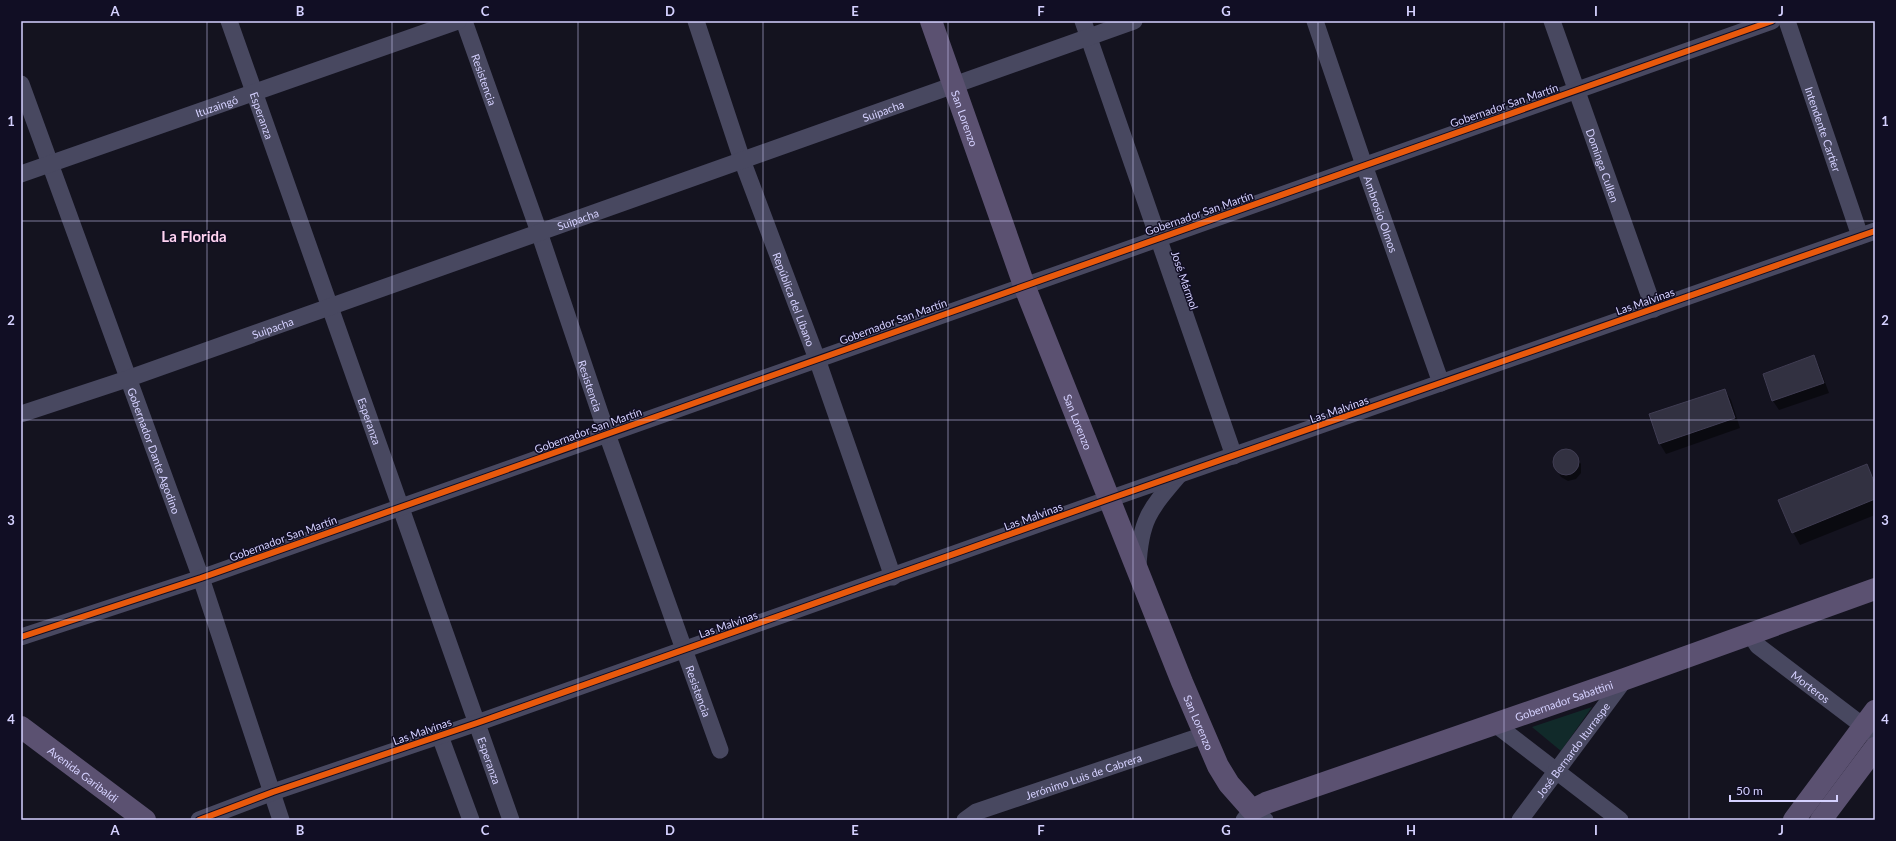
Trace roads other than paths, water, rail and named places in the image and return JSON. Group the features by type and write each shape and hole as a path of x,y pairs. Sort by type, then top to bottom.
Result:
{"main road":[{"name":"San Lorenzo","path":"931,21 1024,285 1204,735 1229,784 1254,817"},
{"name":"Gobernador Sabattini","path":"1254,817 1266,803 1625,679 1875,589"},
{"path":"1794,820 1871,724"},
{"name":"Avenida Garibaldi","path":"21,727 132,816"},
{"path":"1821,820 1875,748"}],"street":[{"name":"Esperanza","path":"229,21 402,507 511,820"},
{"name":"Ituzaingó","path":"21,174 458,21"},
{"name":"Resistencia","path":"464,21 539,232 606,434 720,750"},
{"name":"República del Líbano","path":"696,21 742,160 817,359 893,576"},
{"name":"José Mármol","path":"1083,21 1160,237 1234,456"},
{"name":"Suipacha","path":"21,414 127,379 1134,21"},
{"name":"Ambrosio Olmos","path":"1315,21 1441,383"},
{"name":"Dominga Cullen","path":"1552,21 1654,309"},
{"name":"Gobernador San Martín","path":"21,637 201,578 1772,21"},
{"name":"Intendente Cartier","path":"1787,21 1868,233"},
{"name":"Gobernador Dante Agodino","path":"21,84 127,379 201,578 282,820"},
{"name":"Las Malvinas","path":"199,820 273,792 440,736 1109,499 1868,233"},
{"path":"1138,571 1139,542 1143,527 1151,510 1180,475"},
{"name":"Morteros","path":"1750,634 1758,646 1871,724"},
{"name":"José Bernardo Iturraspe","path":"1520,820 1625,679"},
{"path":"1495,724 1620,820"},
{"name":"Jerónimo Luis de Cabrera","path":"965,820 976,812 1204,735"},
{"path":"440,736 471,820"}],"district":[{"name":"La Florida","path":"194,236"}]}
